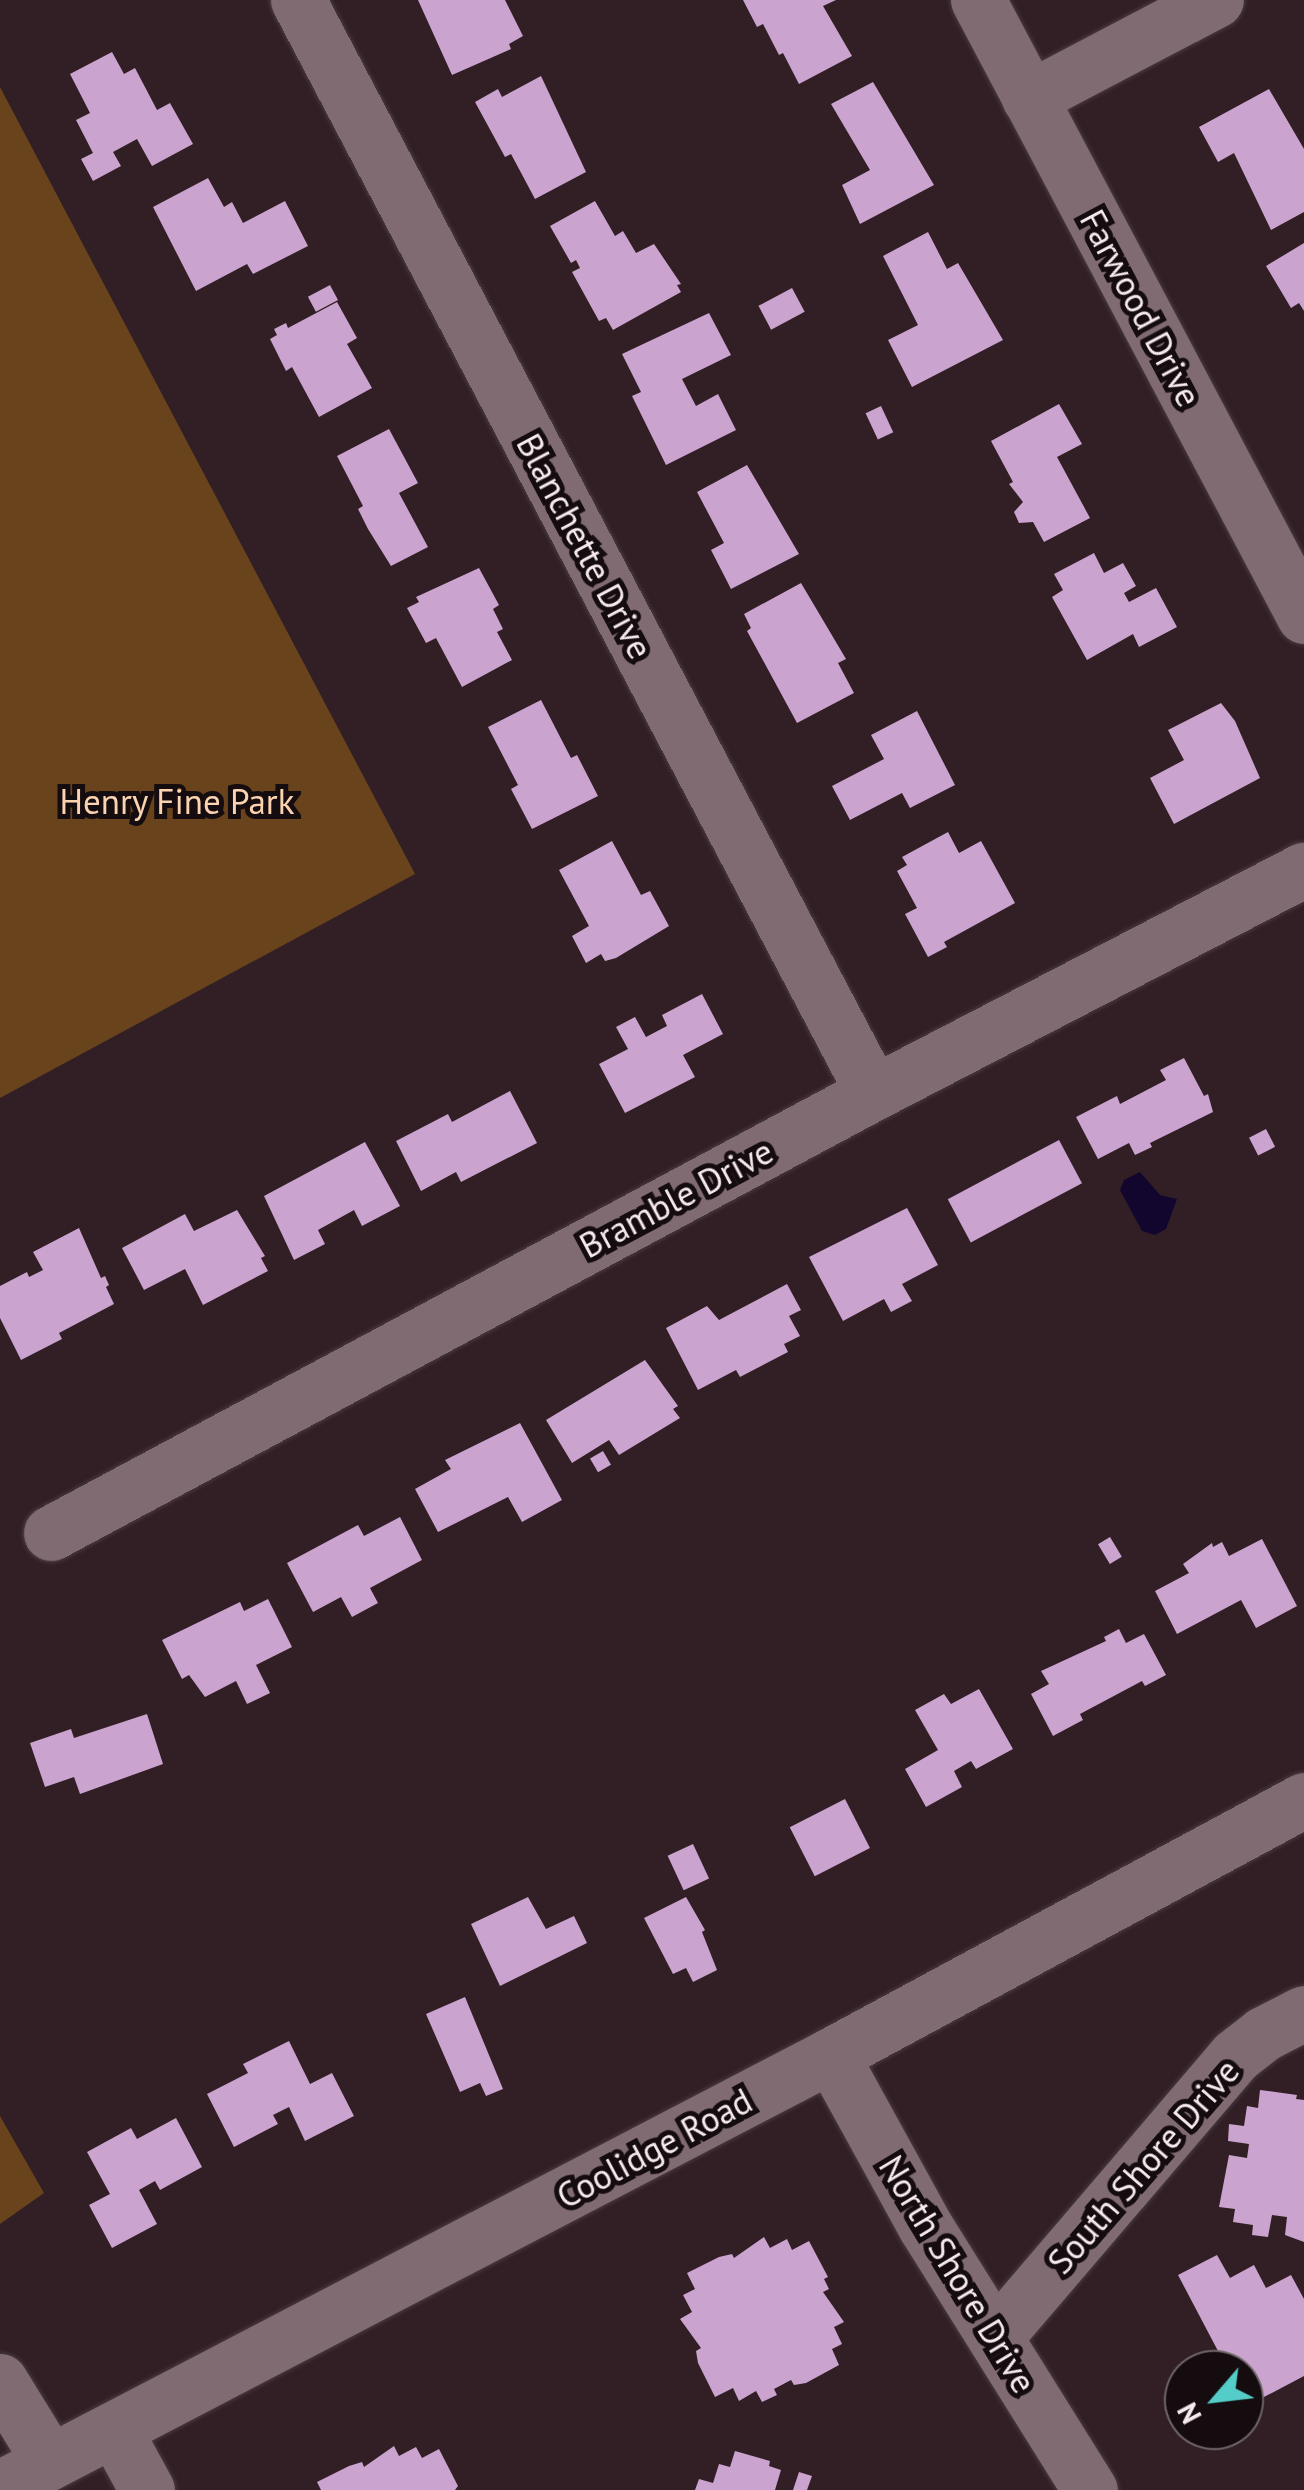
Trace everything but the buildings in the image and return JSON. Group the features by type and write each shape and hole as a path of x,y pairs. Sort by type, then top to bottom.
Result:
{"street":[{"name":"Blanchette Drive","path":"298,0 873,1093"},
{"name":"Farwood Drive","path":"978,0 1304,616"},
{"path":"1029,98 1216,0"},
{"name":"Bramble Drive","path":"50,1533 873,1093 1304,870"},
{"name":"Coolidge Road","path":"0,2488 831,2055 1304,1800"},
{"name":"South Shore Drive","path":"996,2336 1235,2056 1263,2034 1304,2013"},
{"name":"North Shore Drive","path":"831,2055 925,2226 1090,2490"},
{"path":"0,2381 50,2462"},
{"path":"114,2431 147,2490"}],"green space":[{"name":"Henry Fine Park","path":"0,87 415,874 0,1098"},
{"path":"0,2116 44,2193 0,2224"}],"shaded area":[{"path":"1140,1172 1160,1195 1177,1199 1166,1229 1155,1235 1142,1231 1120,1190 1124,1180"}]}
